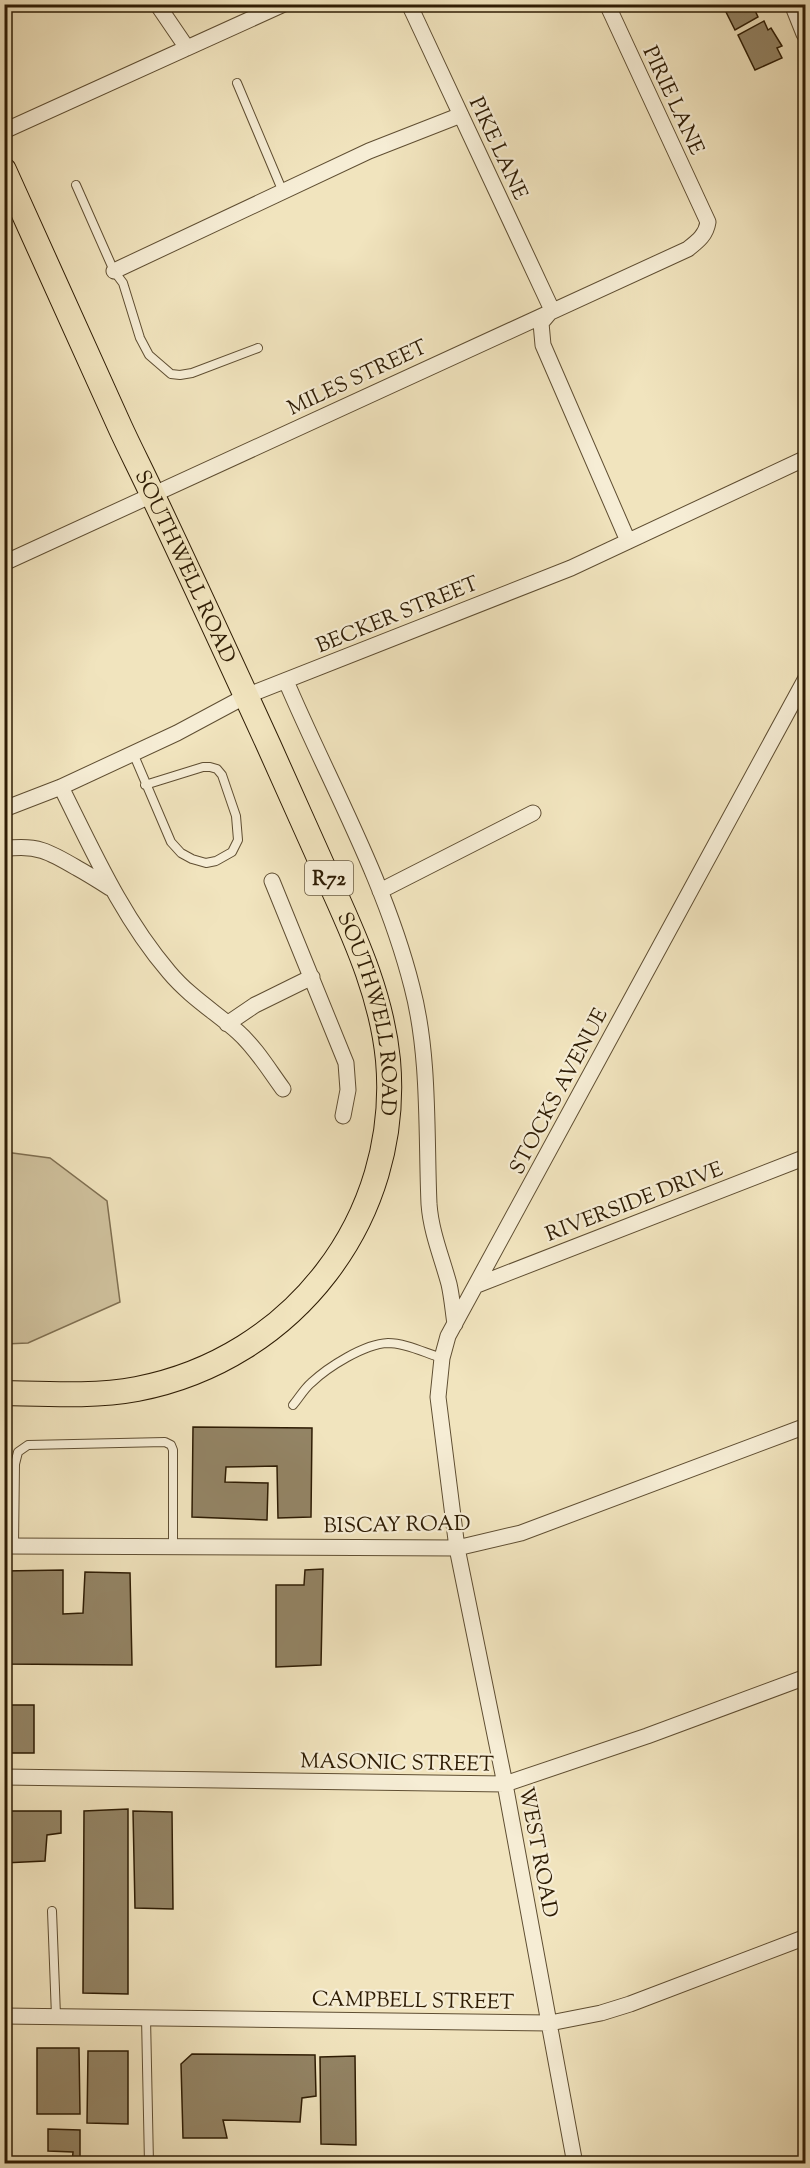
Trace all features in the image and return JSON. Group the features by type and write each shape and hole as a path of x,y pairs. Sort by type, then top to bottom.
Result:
{"main road":[{"name":"SOUTHWELL ROAD","path":"4,170 356,941 384,1029 389,1096 384,1151 362,1216 338,1256 322,1277 286,1317 261,1337 237,1352 189,1375 136,1389 111,1392 8,1395"}],"street":[{"path":"157,4 186,48"},
{"path":"4,131 284,4"},
{"name":"PIKE LANE","path":"409,4 552,310"},
{"name":"PIRIE LANE","path":"607,4 704,214"},
{"path":"792,4 804,34"},
{"path":"114,270 369,151 460,115"},
{"name":"MILES STREET","path":"4,563 688,249 698,241 706,229 708,222 704,214"},
{"path":"552,310 541,323 543,345 628,541"},
{"name":"BECKER STREET","path":"4,809 61,787 177,733 246,696 571,568 806,458"},
{"name":"STOCKS AVENUE","path":"457,1548 438,1397 442,1359 448,1336 806,678"},
{"name":"SOUTHWELL ROAD","path":"286,681 380,891 399,941 413,990 421,1037 429,1158 429,1206 433,1231 450,1287 455,1324"},
{"path":"61,787 124,911 169,972 192,995 251,1045 283,1089"},
{"path":"380,891 533,813"},
{"path":"4,849 19,846 33,847 53,853 113,890"},
{"path":"272,881 346,1063 348,1096 343,1116"},
{"path":"227,1024 255,1005 312,977"},
{"name":"RIVERSIDE DRIVE","path":"477,1285 806,1157"},
{"name":"BISCAY ROAD","path":"9,1546 457,1548 521,1533 806,1426"},
{"name":"WEST ROAD","path":"457,1548 505,1784 575,2163"},
{"name":"MASONIC STREET","path":"4,1777 505,1784 647,1736 806,1677"},
{"name":"CAMPBELL STREET","path":"4,2016 550,2023 601,2013 630,2004 806,1937"}],"lane":[{"path":"237,83 283,192"},
{"path":"76,185 114,270 123,283 140,338 149,355 171,374 180,375 192,373 258,348"},
{"path":"133,753 145,784 171,842 181,853 206,863 224,857 236,848 238,840 236,816 222,775 217,769 203,767 145,784"},
{"path":"293,1405 309,1384 323,1372 342,1360 380,1344 407,1346 442,1359"},
{"path":"9,1546 15,1464 18,1452 28,1445 165,1442 171,1445 173,1450 173,1547"},
{"path":"52,1911 56,2016"},
{"path":"146,2018 148,2163"}],"shaded area":[{"path":"5,1152 50,1158 107,1201 120,1302 28,1343 5,1344"}],"building":[{"path":"722,4 752,4 758,17 735,30"},
{"path":"764,21 768,30 771,28 782,46 777,48 782,58 755,70 738,35"},
{"path":"193,1427 312,1428 311,1517 278,1518 277,1466 226,1467 225,1482 268,1483 267,1520 192,1517"},
{"path":"323,1569 321,1665 276,1667 276,1585 304,1585 305,1570"},
{"path":"63,1570 63,1614 83,1613 85,1572 130,1573 132,1665 4,1664 4,1571"},
{"path":"4,1705 34,1705 34,1753 4,1753"},
{"path":"128,1809 128,1994 83,1993 84,1811"},
{"path":"4,1811 61,1811 61,1833 47,1835 45,1861 4,1863"},
{"path":"133,1811 172,1812 173,1909 135,1908"},
{"path":"37,2048 79,2048 80,2114 37,2114"},
{"path":"88,2051 128,2051 128,2124 87,2123"},
{"path":"192,2054 315,2055 316,2096 302,2098 300,2122 223,2120 227,2138 183,2138 181,2064"},
{"path":"355,2056 356,2145 321,2144 320,2057"},
{"path":"48,2129 80,2130 80,2164 72,2164 73,2152 48,2151"}]}
